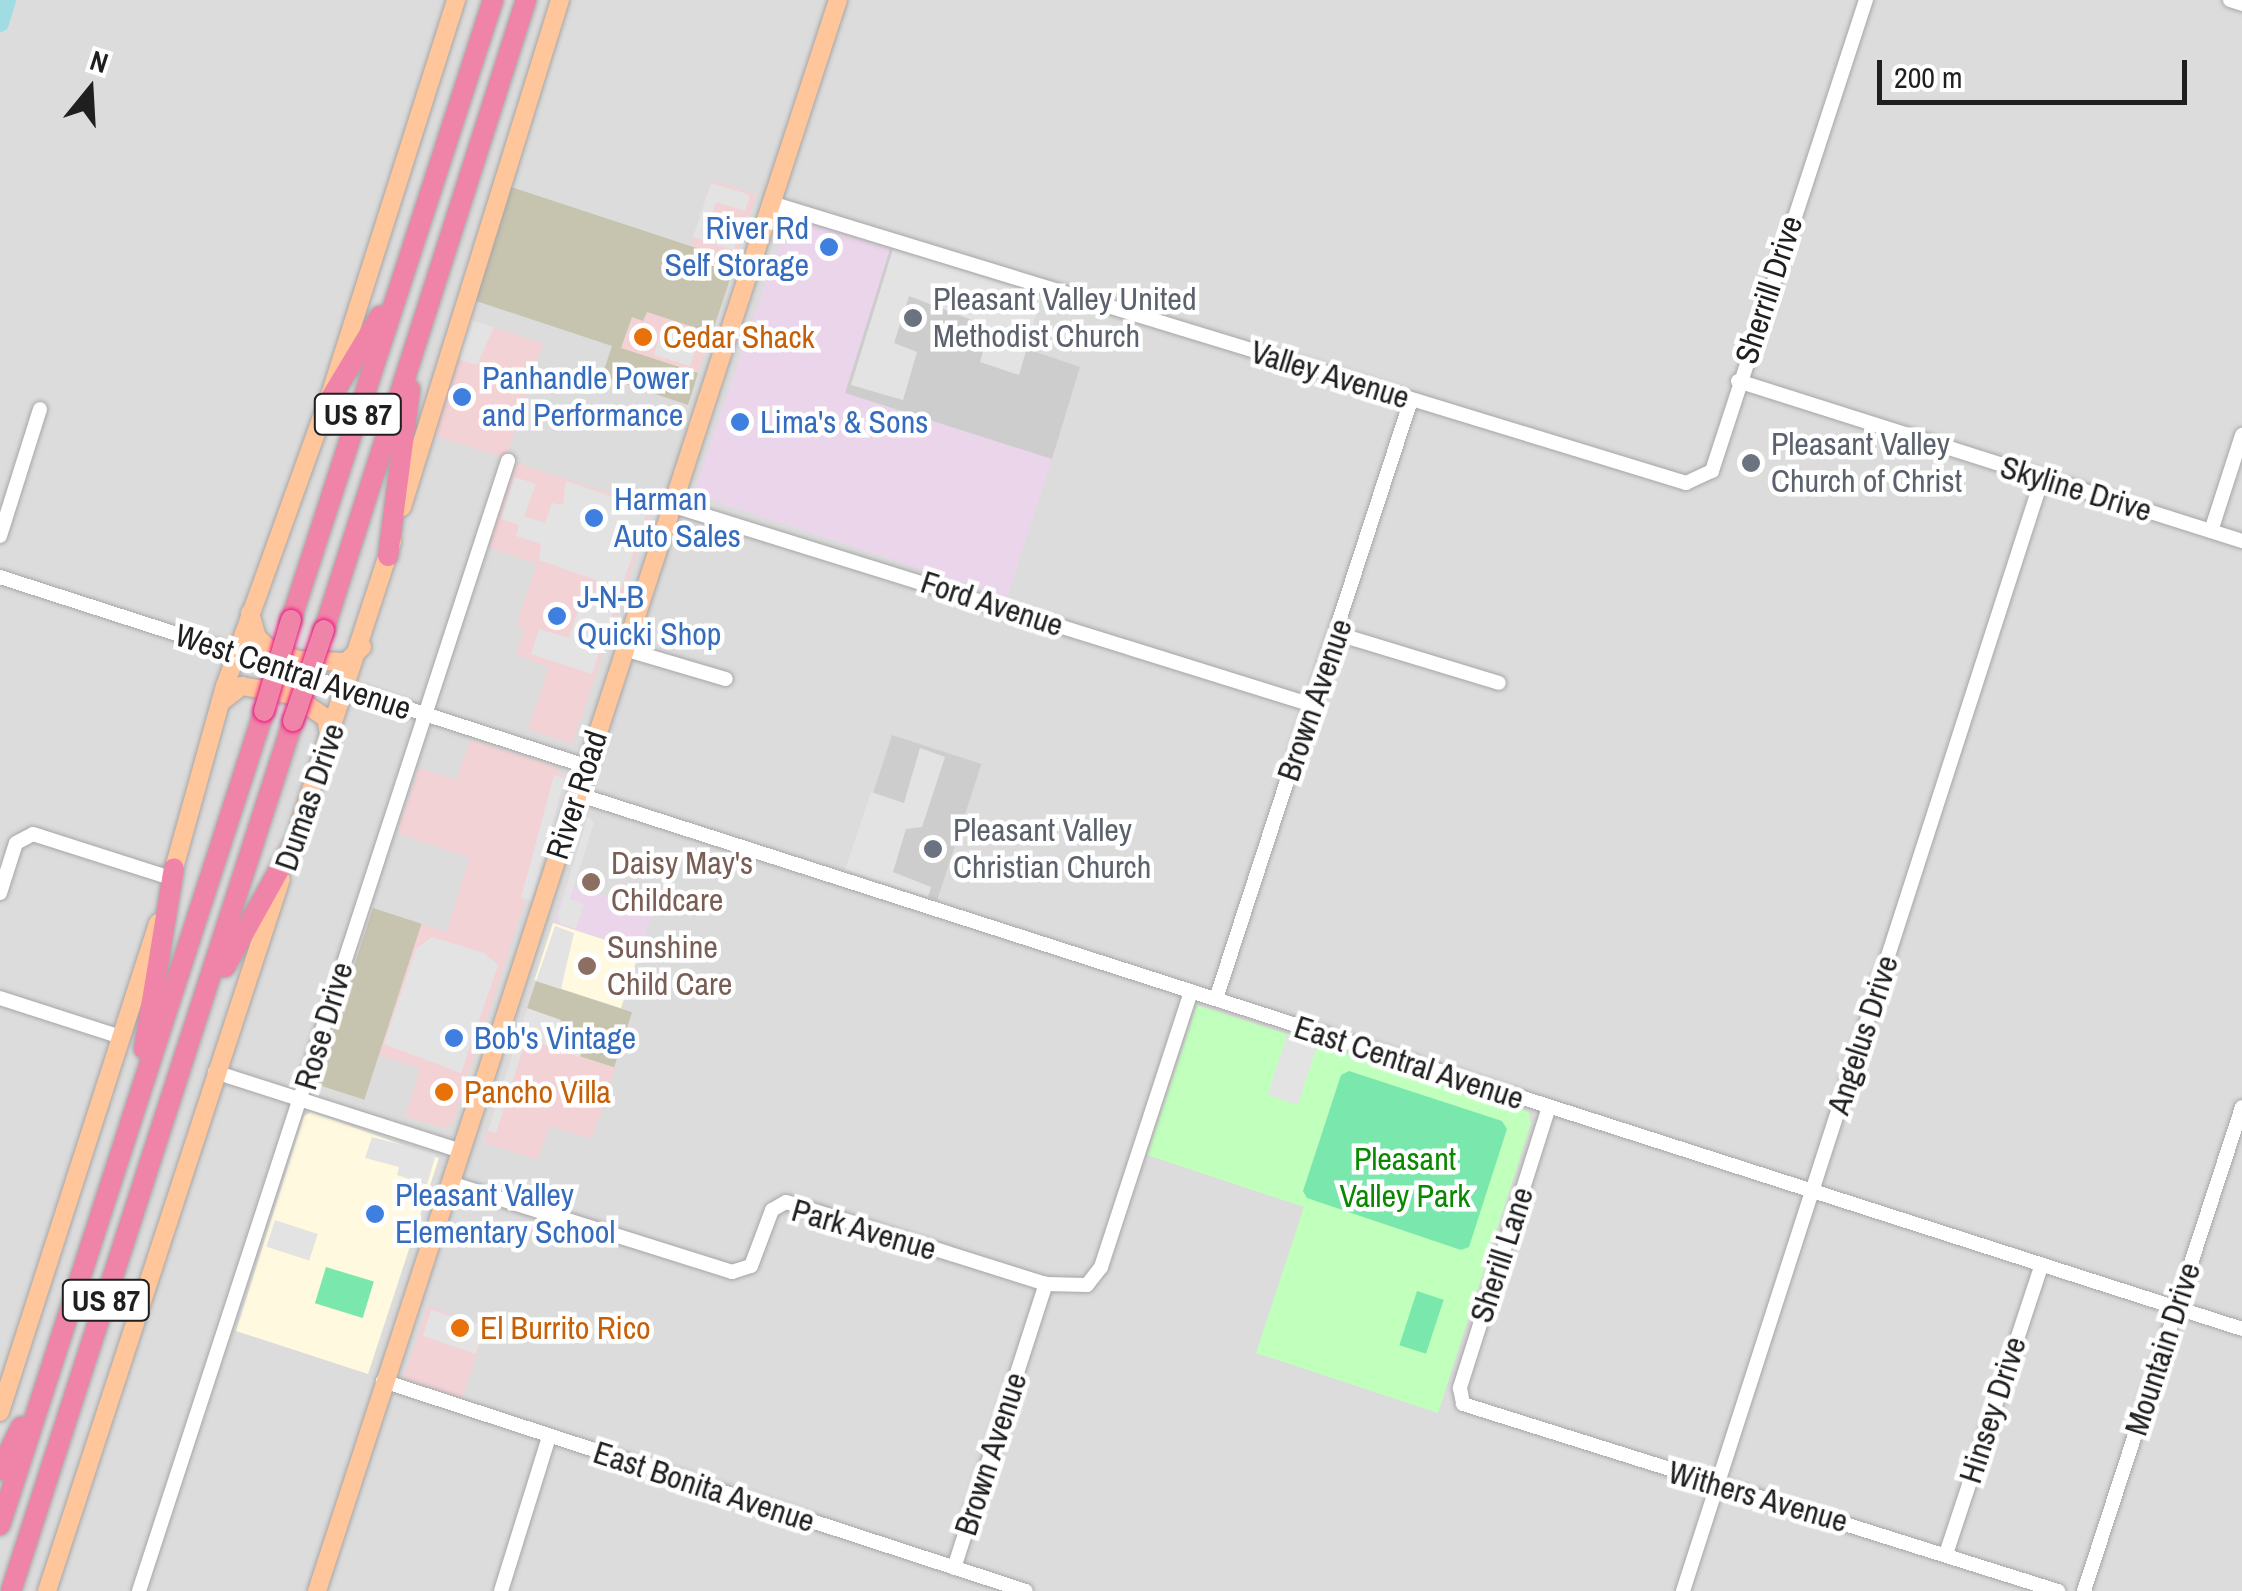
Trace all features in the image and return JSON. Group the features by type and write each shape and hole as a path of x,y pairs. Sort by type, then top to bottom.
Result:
{"highway":[{"name":"US 87","path":"0,1525 493,0"},
{"name":"US 87","path":"10,1591 526,0"},
{"path":"326,406 377,323 426,208"},
{"path":"388,556 424,312"},
{"path":"182,1070 228,957 294,843"},
{"path":"135,1110 172,873"},
{"path":"0,1470 52,1362"},
{"path":"21,1591 31,1530"}],"main road":[{"path":"0,1412 172,873 235,654 326,406 456,0"},
{"name":"Dumas Drive","path":"47,1591 215,1072 363,646 560,0"},
{"name":"River Road","path":"317,1591 838,0"},
{"path":"250,612 257,636 271,651 298,660 346,662 363,646"},
{"path":"220,704 242,686 292,696 326,718 330,741"}],"street":[{"name":"Sherrill Drive","path":"1602,458 1686,483 1712,471 1866,0"},
{"path":"2230,0 2242,4"},
{"name":"Valley Avenue","path":"771,202 1602,458"},
{"name":"Skyline Drive","path":"1738,382 2242,542"},
{"name":"Brown Avenue","path":"1216,999 1338,634 1411,400"},
{"path":"0,536 40,409"},
{"path":"2210,531 2242,435"},
{"name":"Rose Drive","path":"140,1591 508,461"},
{"name":"Angelus Drive","path":"1683,1591 2042,479"},
{"name":"Ford Avenue","path":"671,505 1312,705"},
{"name":"West Central Avenue","path":"0,577 586,766"},
{"path":"1338,634 1499,683"},
{"path":"624,649 726,679"},
{"name":"East Central Avenue","path":"577,794 1191,990 1548,1110 2242,1329"},
{"path":"0,893 16,843 33,834 172,873"},
{"name":"Park Avenue","path":"450,1183 732,1272 751,1266 772,1210 786,1202 1046,1284 1090,1284 1101,1267 1191,990"},
{"path":"0,998 121,1037"},
{"path":"215,1072 461,1150"},
{"name":"Mountain Drive","path":"2084,1591 2242,1107"},
{"name":"Sherill Lane","path":"1460,1400 1548,1110"},
{"name":"Hinsey Drive","path":"1946,1554 2041,1266"},
{"name":"Brown Avenue","path":"954,1568 1046,1284"},
{"name":"East Bonita Avenue","path":"383,1381 1026,1591"},
{"name":"Withers Avenue","path":"1460,1400 2058,1591"},
{"path":"501,1591 549,1436"}],"shaded area":[{"path":"0,0 2242,0 2242,1591 0,1591"},
{"path":"712,180 757,195 735,261 690,247"},
{"path":"711,183 750,195 745,211 716,202 709,223 739,233 734,250 693,237"},
{"path":"511,187 736,261 712,333 647,312 643,321 632,317 621,348 698,373 688,405 602,376 612,346 473,300"},
{"path":"788,217 890,249 846,393 1052,459 1007,598 693,494"},
{"path":"890,249 1042,296 1027,349 1080,367 1052,459 845,393"},
{"path":"893,249 1042,296 1019,375 980,362 990,327 909,296 894,343 917,352 903,400 851,385"},
{"path":"647,311 712,333 698,373 621,349 632,317"},
{"path":"468,319 543,343 506,458 431,434"},
{"path":"468,319 494,327 477,365 455,358"},
{"path":"662,329 698,340 690,366 654,355"},
{"path":"516,463 653,507 572,744 528,729 549,667 516,655 524,629 516,625 537,564 488,547"},
{"path":"514,477 536,484 524,516 545,523 552,503 563,505 566,481 648,509 621,589 539,560 541,544 516,536 519,525 501,519"},
{"path":"583,594 615,605 592,674 531,654 539,629 569,638"},
{"path":"892,735 981,764 937,900 848,871"},
{"path":"470,740 554,766 565,778 452,1125 444,1128 405,1116 420,1069 377,1055 421,924 446,932 470,858 397,833 419,768 456,780"},
{"path":"920,748 945,757 922,827 906,829 893,872 931,887 928,897 845,870 871,792 904,803"},
{"path":"554,775 565,778 532,901 521,898"},
{"path":"588,816 594,823 570,899 584,904 576,929 560,924 558,915"},
{"path":"566,884 653,911 641,950 554,923"},
{"path":"373,908 422,924 364,1100 316,1084"},
{"name":"Sunshine Child Care","path":"553,923 640,951 621,1008 534,980"},
{"path":"555,926 574,933 561,989 536,981"},
{"path":"432,937 484,953 498,965 461,1073 384,1044 416,949"},
{"path":"536,981 632,1012 614,1067 518,1036"},
{"path":"527,1008 561,1020 558,1032 583,1045 580,1057 526,1039 496,1133 488,1131"},
{"path":"1287,1035 1317,1045 1298,1105 1268,1095"},
{"path":"518,1036 615,1068 592,1139 549,1126 538,1160 484,1142"},
{"path":"311,1112 439,1158 368,1374 236,1331 304,1116"},
{"path":"372,1137 436,1154 427,1185 397,1175 399,1167 365,1158"},
{"path":"275,1220 318,1234 309,1261 266,1247"},
{"path":"428,1306 487,1326 462,1398 403,1378"},
{"path":"431,1310 453,1317 448,1332 467,1338 473,1322 484,1326 476,1354 423,1336"}],"green space":[{"name":"Pleasant Valley Park","path":"1197,1005 1529,1112 1531,1124 1438,1413 1256,1353 1304,1207 1147,1155"},
{"path":"1349,1071 1502,1121 1507,1129 1469,1247 1461,1250 1307,1198 1303,1191 1341,1075"},
{"path":"326,1267 374,1282 363,1318 315,1303"},
{"path":"1417,1291 1444,1300 1426,1354 1399,1345"}],"waterway":[{"path":"0,23 7,0"}],"place":[{"name":"River Rd Self Storage","path":"829,247"},
{"name":"Pleasant Valley United Methodist Church","path":"913,318"},
{"name":"Cedar Shack","path":"643,337"},
{"name":"Panhandle Power and Performance","path":"462,397"},
{"name":"Lima's & Sons","path":"740,422"},
{"name":"Pleasant Valley Church of Christ","path":"1751,463"},
{"name":"Harman Auto Sales","path":"594,518"},
{"name":"J-N-B Quicki Shop","path":"557,616"},
{"name":"Pleasant Valley Christian Church","path":"933,849"},
{"name":"Daisy May's Childcare","path":"591,882"},
{"name":"Sunshine Child Care","path":"587,966"},
{"name":"Bob's Vintage","path":"454,1038"},
{"name":"Pancho Villa","path":"444,1092"},
{"name":"Pleasant Valley Elementary School","path":"375,1214"},
{"name":"El Burrito Rico","path":"460,1328"}]}
